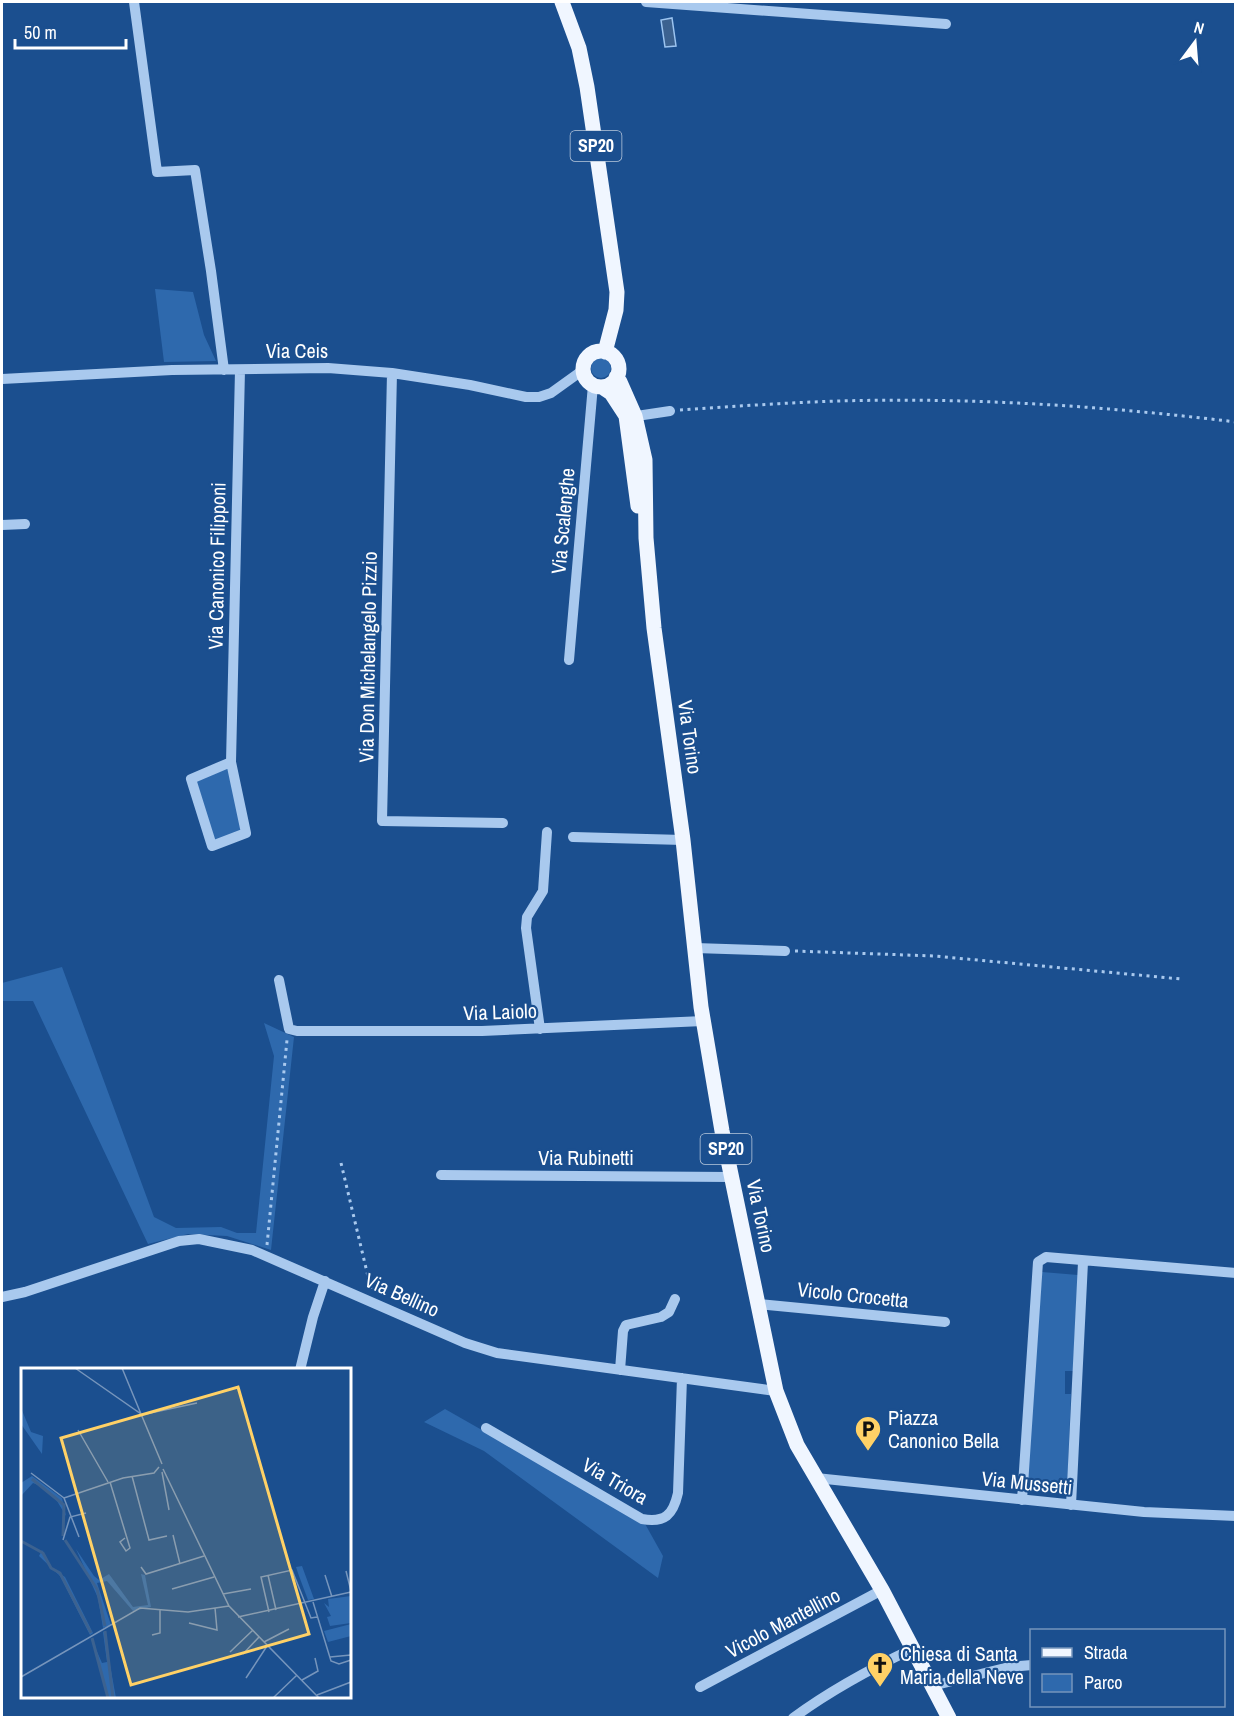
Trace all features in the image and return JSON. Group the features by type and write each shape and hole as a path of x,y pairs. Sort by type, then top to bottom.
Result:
{"main road":[{"name":"SP20","path":"562,2 579,48 587,87 617,292 616,310 605,352 615,358 618,363 619,369 616,377"},
{"path":"583,370 589,355 594,352 605,352"},
{"name":"SP20","path":"583,370 584,376 597,386"},
{"path":"597,386 609,385 616,377"},
{"name":"Via Torino","path":"616,377 620,382 645,460 646,538 654,628 683,840 703,1021 731,1177 776,1391 791,1432 882,1590 949,1718"},
{"name":"Via Torino","path":"597,386 619,402 631,417"}],"street":[{"path":"134,2 157,172 195,170 212,271 224,370"},
{"path":"646,2 946,24"},
{"name":"Via Ceis","path":"2,379 105,372 328,368 392,373 470,385 526,397 539,397 551,393 583,370"},
{"name":"Via Canonico Filipponi","path":"231,762 191,779 212,846 246,833 231,762 240,370"},
{"name":"Via Don Michelangelo Pizzio","path":"392,373 382,821 504,823"},
{"name":"Via Scalenghe","path":"569,660 597,386"},
{"path":"631,417 669,411"},
{"path":"2,525 25,524"},
{"path":"540,1029 526,928 527,917 543,891 547,832"},
{"path":"573,837 683,840"},
{"path":"695,948 784,951"},
{"path":"279,980 293,1030"},
{"name":"Via Laiolo","path":"293,1030 482,1031 703,1021"},
{"name":"Via Rubinetti","path":"441,1175 731,1177"},
{"name":"Via Bellino","path":"2,1297 25,1292 179,1241 199,1239 252,1250 465,1343 496,1353 776,1391"},
{"path":"1022,1500 1037,1265 1042,1259 1046,1257 1083,1262 1236,1272"},
{"path":"1071,1505 1083,1262"},
{"path":"300,1368 325,1281"},
{"path":"620,1370 623,1331 626,1325 661,1317 669,1312 675,1299"},
{"name":"Vicolo Crocetta","path":"758,1304 945,1322"},
{"name":"Via Triora","path":"486,1428 642,1519 656,1521 668,1516 678,1493 682,1378"},
{"name":"Via Mussetti","path":"816,1478 1144,1512 1236,1516"},
{"name":"Vicolo Mantellino","path":"700,1687 882,1590"},
{"path":"793,1718 823,1695 912,1649"},
{"path":"932,1686 1009,1667 1030,1665"}],"path":[{"path":"669,411 814,402 957,401 1054,405 1236,422"},
{"path":"784,951 934,956 1181,980"},
{"path":"266,1256 293,1030"},
{"path":"340,1163 375,1303"}],"green space":[{"path":"155,289 193,292 204,335 216,361 164,362"},
{"path":"601,358 608,361 611,368 608,375 601,378 594,375 591,368 594,361"},
{"path":"231,762 246,833 212,846 191,779"},
{"path":"62,967 154,1217 176,1228 221,1227 237,1233 256,1233 274,1056 264,1023 294,1037 271,1250 227,1236 188,1234 148,1244 33,1001 2,1001 2,983"},
{"path":"1042,1272 1078,1275 1073,1371 1065,1371 1065,1394 1071,1394 1067,1490 1026,1489"},
{"path":"445,1409 644,1522 663,1556 658,1578 484,1451 424,1422"}],"shaded area":[{"path":"672,18 676,46 665,47 661,20"}],"place":[{"name":"Piazza Canonico Bella","path":"868,1452"},
{"name":"Chiesa di Santa Maria della Neve","path":"880,1688"}]}
